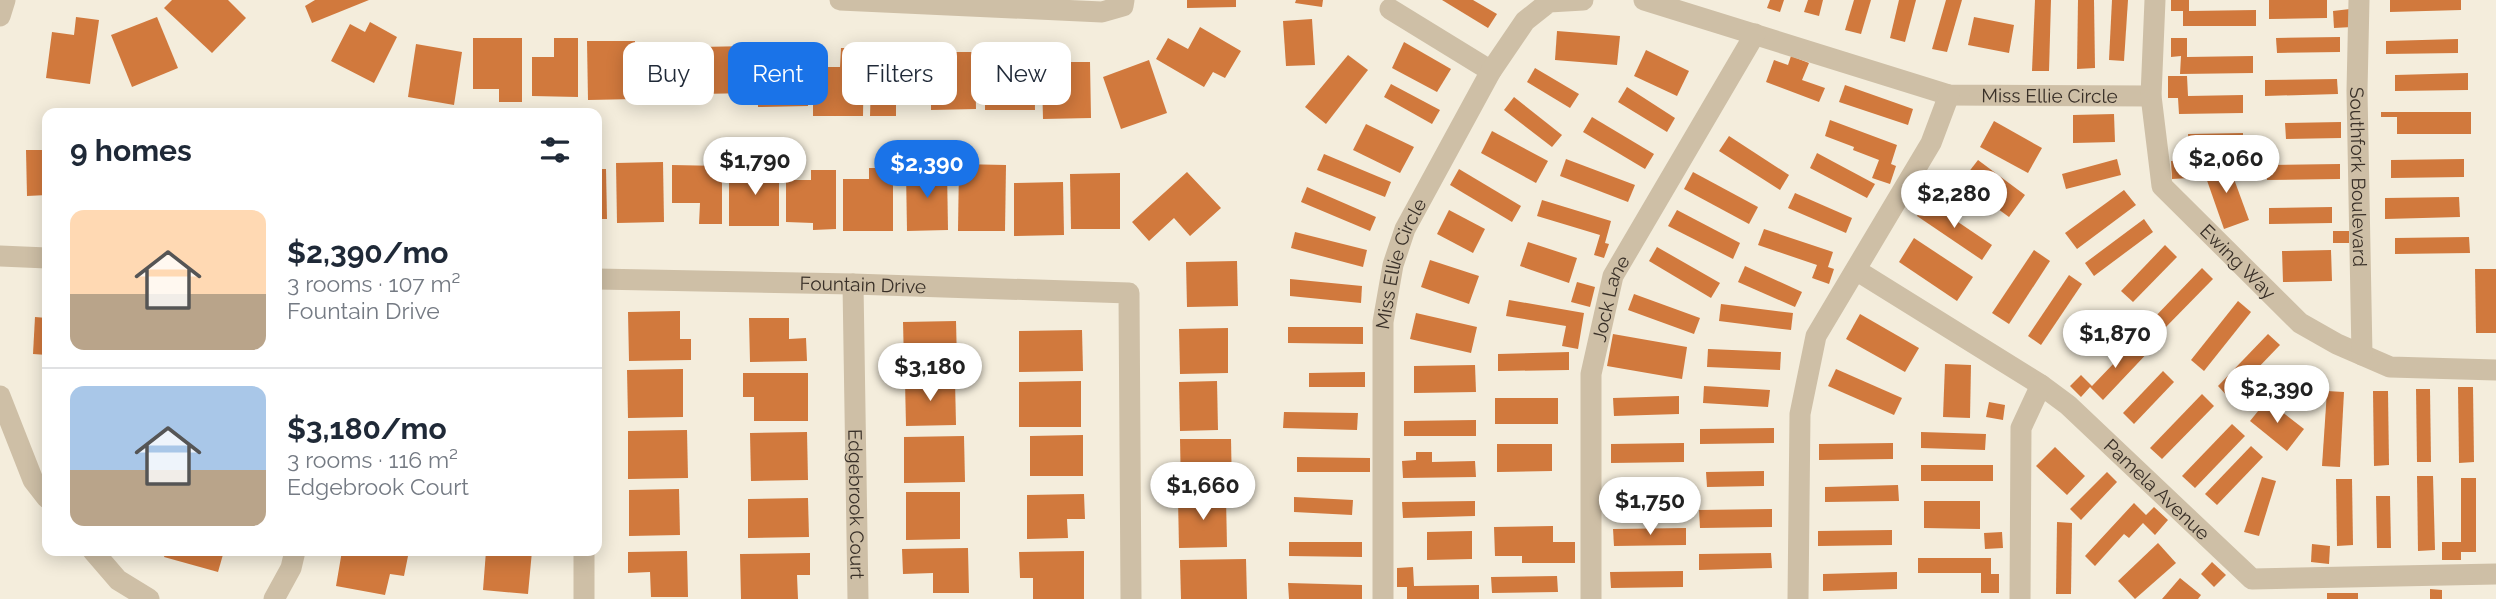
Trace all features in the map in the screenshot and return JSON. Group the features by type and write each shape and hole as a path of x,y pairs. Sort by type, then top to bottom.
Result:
{"street":[{"path":"0,16 5,0"},
{"path":"840,0 1102,12 1124,3"},
{"name":"Miss Ellie Circle","path":"1383,599 1383,322 1393,265 1405,229 1491,71 1525,21 1549,2 1583,0"},
{"name":"Miss Ellie Circle","path":"1644,0 1949,95 2151,96"},
{"name":"Ewing Way","path":"2155,0 2151,96 2162,186 2300,323 2337,344 2390,367 2496,370"},
{"name":"Southfork Boulevard","path":"2359,0 2357,91 2362,355"},
{"path":"1390,9 1491,71"},
{"name":"Jock Lane","path":"1591,599 1591,373 1613,276 1755,34"},
{"path":"1798,599 1800,414 1816,335 1931,143 1949,95"},
{"path":"0,256 42,258"},
{"name":"Pamela Avenue","path":"1856,271 2068,405 2252,579 2496,574"},
{"name":"Fountain Drive","path":"602,279 1129,293 1131,599"},
{"name":"Edgebrook Court","path":"853,284 858,599"},
{"path":"2020,599 2021,428 2041,386"},
{"path":"0,396 33,481 42,492"},
{"path":"97,556 118,580 149,599"},
{"path":"274,599 291,568 294,556"},
{"path":"584,556 584,599"}],"building":[{"path":"172,0 228,0 246,18 212,53 164,8"},
{"path":"315,0 369,0 312,23 305,6"},
{"path":"1187,0 1236,0 1236,7 1187,8"},
{"path":"1296,0 1323,0 1322,7 1295,3"},
{"path":"1442,0 1473,0 1497,14 1488,28"},
{"path":"1770,0 1784,0 1780,12 1767,8"},
{"path":"1808,0 1823,0 1819,16 1804,12"},
{"path":"1854,0 1871,0 1861,34 1845,30"},
{"path":"1899,0 1916,0 1905,42 1890,38"},
{"path":"1946,0 1962,0 1947,52 1932,49"},
{"path":"2035,0 2051,0 2049,71 2032,71"},
{"path":"2078,0 2094,0 2095,68 2077,69"},
{"path":"2112,0 2128,0 2124,61 2109,60"},
{"path":"2171,0 2189,0 2189,11 2256,10 2256,26 2183,26 2183,11 2171,11"},
{"path":"2269,0 2327,0 2327,18 2269,19"},
{"path":"2390,0 2461,0 2461,10 2390,12"},
{"path":"2350,9 2352,27 2334,28 2333,11"},
{"path":"76,17 99,20 90,84 46,78 52,32 74,35"},
{"path":"157,17 178,68 132,87 111,35"},
{"path":"1974,17 2014,25 2009,53 1968,45"},
{"path":"1312,19 1315,65 1286,66 1283,21"},
{"path":"370,22 397,37 374,83 331,61 350,24 365,32"},
{"path":"1200,27 1241,51 1225,78 1213,72 1204,87 1156,59 1168,38 1188,49"},
{"path":"1557,31 1620,36 1617,65 1555,60"},
{"path":"2340,37 2340,52 2277,53 2276,38"},
{"path":"473,38 522,38 522,102 499,102 499,89 473,89"},
{"path":"554,38 578,38 578,97 532,96 532,57 554,57"},
{"path":"2171,38 2187,38 2187,57 2253,56 2253,73 2180,74 2181,56 2171,57"},
{"path":"2458,39 2458,53 2386,54 2386,41"},
{"path":"587,41 635,41 623,42 623,99 588,100"},
{"path":"1404,42 1451,69 1437,92 1392,68"},
{"path":"416,44 462,52 454,105 408,97"},
{"path":"728,46 728,93 714,94 714,47"},
{"path":"842,48 842,105 863,105 863,116 813,116 813,105 828,105 828,67 840,67"},
{"path":"1646,50 1689,71 1677,96 1634,76"},
{"path":"957,52 971,52 971,105 976,105 976,109 931,110 931,105 957,105"},
{"path":"1348,55 1368,70 1326,124 1305,107"},
{"path":"1791,56 1809,63 1802,80 1825,88 1819,102 1766,82 1774,60 1788,65"},
{"path":"1149,60 1167,113 1121,129 1103,77"},
{"path":"1071,62 1090,62 1091,118 1043,119 1043,105 1071,105"},
{"path":"1535,68 1579,94 1570,108 1527,82"},
{"path":"2468,73 2468,90 2395,91 2395,75"},
{"path":"2168,76 2187,76 2188,96 2243,95 2243,113 2179,114 2178,98 2168,98"},
{"path":"2337,79 2338,94 2265,96 2265,80"},
{"path":"1391,84 1440,110 1432,124 1384,97"},
{"path":"1845,85 1913,109 1908,125 1839,102"},
{"path":"1627,87 1675,118 1667,132 1618,102"},
{"path":"1514,97 1562,135 1552,147 1504,110"},
{"path":"758,105 808,105 808,106"},
{"path":"870,105 896,105 896,116 870,116"},
{"path":"985,105 1035,105 1035,110 985,110"},
{"path":"2381,112 2471,112 2471,134 2397,134 2397,117 2381,117"},
{"path":"2114,114 2115,142 2073,143 2073,115"},
{"path":"1592,117 1654,154 1645,169 1583,132"},
{"path":"1830,120 1897,145 1891,164 1896,166 1890,184 1872,178 1879,160 1825,136"},
{"path":"1994,121 2042,148 2028,173 1980,147"},
{"path":"2341,122 2341,138 2286,139 2285,123"},
{"path":"1366,124 1414,147 1400,173 1353,150"},
{"path":"1492,131 1548,161 1536,183 1481,153"},
{"path":"2243,133 2243,151 2189,152 2188,134"},
{"path":"1729,136 1789,175 1780,190 1719,151"},
{"path":"26,150 42,150 42,195 27,196"},
{"path":"1817,153 1875,184 1867,198 1810,168"},
{"path":"1324,154 1391,182 1385,197 1317,170"},
{"path":"1566,159 1635,185 1628,202 1560,176"},
{"path":"2117,159 2121,175 2066,189 2062,174"},
{"path":"2464,159 2464,177 2391,178 2391,160"},
{"path":"1978,160 2025,195 2009,217 1961,182"},
{"path":"2188,160 2189,178 2172,179 2171,161"},
{"path":"2227,160 2249,220 2224,229 2203,169"},
{"path":"663,162 664,222 617,223 616,163"},
{"path":"959,164 1006,165 1005,231 958,231"},
{"path":"2340,164 2340,179 2267,180 2267,165"},
{"path":"672,165 722,166 722,224 699,224 700,203 672,203"},
{"path":"755,165 779,165 779,226 729,226 729,172 754,172"},
{"path":"869,168 893,168 893,231 843,231 843,179 869,179"},
{"path":"602,169 606,169 607,219 602,219"},
{"path":"1459,169 1521,206 1512,222 1450,185"},
{"path":"811,170 836,170 836,229 813,230 813,223 786,222 786,180 811,180"},
{"path":"947,170 948,230 907,231 906,171"},
{"path":"1187,172 1221,208 1190,236 1174,218 1149,241 1132,222"},
{"path":"1693,172 1758,207 1749,224 1684,189"},
{"path":"1120,173 1120,229 1071,229 1070,174"},
{"path":"1063,182 1064,235 1014,236 1014,183"},
{"path":"1307,187 1376,217 1370,231 1301,202"},
{"path":"2124,190 2136,205 2077,249 2065,233"},
{"path":"1795,193 1852,218 1846,233 1788,208"},
{"path":"2459,197 2460,217 2385,219 2385,198"},
{"path":"1542,200 1611,221 1605,243 1609,244 1604,258 1594,255 1600,235 1537,216"},
{"path":"1927,201 1992,245 1982,260 1917,216"},
{"path":"2332,207 2332,223 2269,224 2269,208"},
{"path":"1449,210 1485,229 1473,253 1437,234"},
{"path":"1677,210 1740,243 1733,259 1668,226"},
{"path":"2144,219 2153,232 2094,276 2085,263"},
{"path":"1764,229 1833,252 1828,267 1834,269 1829,284 1812,278 1817,265 1758,245"},
{"path":"2333,231 2349,231 2349,243 2333,243"},
{"path":"1295,232 1367,250 1363,267 1291,248"},
{"path":"2469,237 2470,253 2395,254 2395,238"},
{"path":"1914,238 1973,277 1957,301 1899,262"},
{"path":"1528,242 1577,258 1569,283 1520,266"},
{"path":"2165,245 2177,257 2133,302 2121,291"},
{"path":"1657,247 1720,283 1711,298 1649,261"},
{"path":"2034,250 2050,261 2009,324 1992,313"},
{"path":"2331,250 2332,281 2283,282 2282,251"},
{"path":"1430,260 1479,276 1469,304 1421,287"},
{"path":"1237,261 1238,306 1187,307 1186,262"},
{"path":"1745,266 1802,292 1795,307 1738,282"},
{"path":"2202,268 2213,279 2161,332 2150,322"},
{"path":"2475,269 2496,269 2496,333 2476,333"},
{"path":"2069,275 2082,284 2041,345 2028,336"},
{"path":"1290,279 1362,286 1361,303 1290,296"},
{"path":"1577,282 1595,287 1590,307 1571,302"},
{"path":"1634,294 1700,318 1694,334 1628,310"},
{"path":"1509,300 1584,313 1578,349 1562,346 1566,326 1506,316"},
{"path":"2238,301 2251,312 2204,371 2191,360"},
{"path":"1721,304 1793,313 1791,330 1719,321"},
{"path":"680,311 680,339 691,339 691,360 629,361 628,312"},
{"path":"1416,313 1477,327 1471,353 1410,339"},
{"path":"1860,314 1919,348 1905,372 1846,339"},
{"path":"35,317 42,318 42,355 33,354"},
{"path":"749,318 789,318 789,339 806,338 807,361 750,362"},
{"path":"956,321 957,362 904,363 903,322"},
{"path":"1288,327 1363,327 1363,344 1288,343"},
{"path":"1228,328 1228,373 1180,374 1179,329"},
{"path":"1082,330 1083,371 1019,372 1019,331"},
{"path":"1613,334 1687,347 1682,379 1607,366"},
{"path":"2268,334 2280,345 2229,398 2218,386"},
{"path":"2141,335 2153,347 2103,400 2090,387 2081,397 2070,386 2081,375 2092,386"},
{"path":"1708,349 1781,352 1780,370 1707,367"},
{"path":"1569,352 1569,370 1498,371 1498,354"},
{"path":"1945,364 1971,365 1970,418 1943,417"},
{"path":"1475,365 1476,392 1414,393 1414,366"},
{"path":"683,369 683,417 628,418 627,370"},
{"path":"1836,369 1902,398 1894,415 1828,386"},
{"path":"2163,371 2174,382 2134,424 2123,413"},
{"path":"1365,372 1365,387 1309,387 1309,373"},
{"path":"743,373 808,373 808,421 754,421 754,397 743,397"},
{"path":"955,380 956,425 906,426 905,381"},
{"path":"1081,381 1081,427 1019,427 1019,382"},
{"path":"1217,381 1218,430 1180,431 1179,382"},
{"path":"1704,386 1770,390 1768,407 1703,403"},
{"path":"2458,387 2473,387 2474,462 2459,463"},
{"path":"2416,389 2430,389 2431,462 2417,462"},
{"path":"2327,391 2344,392 2340,467 2322,466"},
{"path":"2373,391 2388,391 2389,465 2374,466"},
{"path":"2202,394 2214,406 2162,459 2150,448"},
{"path":"1679,396 1679,414 1614,416 1613,398"},
{"path":"1495,398 1558,398 1558,424 1495,424"},
{"path":"2267,400 2304,429 2287,451 2250,421"},
{"path":"1989,402 2005,405 2003,420 1986,417"},
{"path":"1284,412 1358,413 1357,430 1283,428"},
{"path":"1476,420 1476,436 1404,436 1404,421"},
{"path":"2232,424 2245,436 2195,488 2182,476"},
{"path":"1774,428 1774,443 1700,444 1700,429"},
{"path":"687,430 688,478 628,479 628,431"},
{"path":"807,432 808,480 751,481 750,433"},
{"path":"1921,432 1986,434 1985,450 1921,448"},
{"path":"1083,435 1083,476 1030,476 1030,436"},
{"path":"964,436 965,482 904,483 904,437"},
{"path":"1180,439 1231,439 1232,490 1181,490"},
{"path":"1684,443 1684,462 1611,463 1611,444"},
{"path":"1893,443 1893,459 1819,460 1819,444"},
{"path":"1497,444 1552,444 1552,471 1497,472"},
{"path":"2251,446 2263,457 2217,505 2205,494"},
{"path":"2055,447 2085,476 2067,495 2036,466"},
{"path":"1416,452 1432,452 1432,462 1475,461 1476,477 1403,478 1402,461 1416,460"},
{"path":"1297,457 1370,458 1370,472 1297,472"},
{"path":"1921,465 1993,465 1993,481 1921,481"},
{"path":"1764,471 1764,486 1707,487 1706,472"},
{"path":"2107,472 2117,482 2081,520 2070,509"},
{"path":"2417,476 2433,476 2435,550 2418,551"},
{"path":"2262,477 2276,481 2259,536 2244,532"},
{"path":"2461,478 2476,478 2476,552 2461,552 2461,560 2442,560 2442,542 2461,542"},
{"path":"2336,479 2352,479 2353,545 2337,546"},
{"path":"1898,485 1899,501 1825,502 1825,487"},
{"path":"679,489 680,535 629,536 629,490"},
{"path":"1683,489 1684,504 1611,505 1611,490"},
{"path":"906,492 960,492 960,539 906,540"},
{"path":"1084,494 1085,519 1067,519 1068,538 1027,539 1027,495"},
{"path":"2376,496 2390,496 2391,548 2377,548"},
{"path":"1226,497 1227,547 1179,548 1178,498"},
{"path":"1294,497 1353,500 1352,515 1294,512"},
{"path":"808,498 809,537 748,538 748,499"},
{"path":"1475,501 1475,516 1403,518 1402,502"},
{"path":"1924,501 1980,501 1980,529 1924,528"},
{"path":"2134,503 2146,515 2154,507 2168,520 2155,535 2143,523 2129,538 2124,534 2095,566 2085,556"},
{"path":"1772,509 1772,527 1700,528 1699,510"},
{"path":"2057,522 2072,523 2071,594 2056,594"},
{"path":"1553,526 1553,542 1575,542 1575,563 1522,563 1522,556 1495,556 1494,527"},
{"path":"1686,528 1686,545 1614,546 1613,529"},
{"path":"1892,530 1892,545 1818,546 1818,531"},
{"path":"1472,531 1472,559 1427,560 1427,532"},
{"path":"2002,532 2003,548 1985,549 1984,533"},
{"path":"1289,542 1362,542 1362,557 1289,556"},
{"path":"2158,543 2176,563 2135,599 2118,581"},
{"path":"2312,544 2330,546 2329,564 2311,562"},
{"path":"968,548 969,593 933,593 933,573 903,574 902,549"},
{"path":"687,551 688,597 651,597 650,572 628,573 628,552"},
{"path":"1084,551 1084,599 1033,599 1033,578 1020,578 1019,552"},
{"path":"810,553 810,575 797,575 798,599 741,599 740,554"},
{"path":"1771,553 1772,568 1699,570 1699,554"},
{"path":"164,556 223,556 218,572"},
{"path":"341,556 408,556 404,576 390,574 385,595 336,586"},
{"path":"486,556 532,556 528,594 483,590"},
{"path":"1918,558 1991,558 1991,574 1999,574 1999,593 1981,593 1981,573 1918,573"},
{"path":"1246,559 1247,599 1181,599 1180,560"},
{"path":"2212,562 2226,575 2214,587 2201,574"},
{"path":"1413,567 1414,586 1479,585 1479,599 1407,599 1407,587 1397,587 1397,568"},
{"path":"1683,571 1683,587 1611,588 1610,572"},
{"path":"1897,572 1897,589 1823,591 1823,574"},
{"path":"1557,576 1558,592 1492,593 1491,577"},
{"path":"2180,578 2201,595 2198,599 2162,599"},
{"path":"1288,583 1362,585 1362,599 1289,599"},
{"path":"2430,589 2442,590 2442,599 2430,599"},
{"path":"2327,593 2358,593 2358,599 2327,599"}]}
